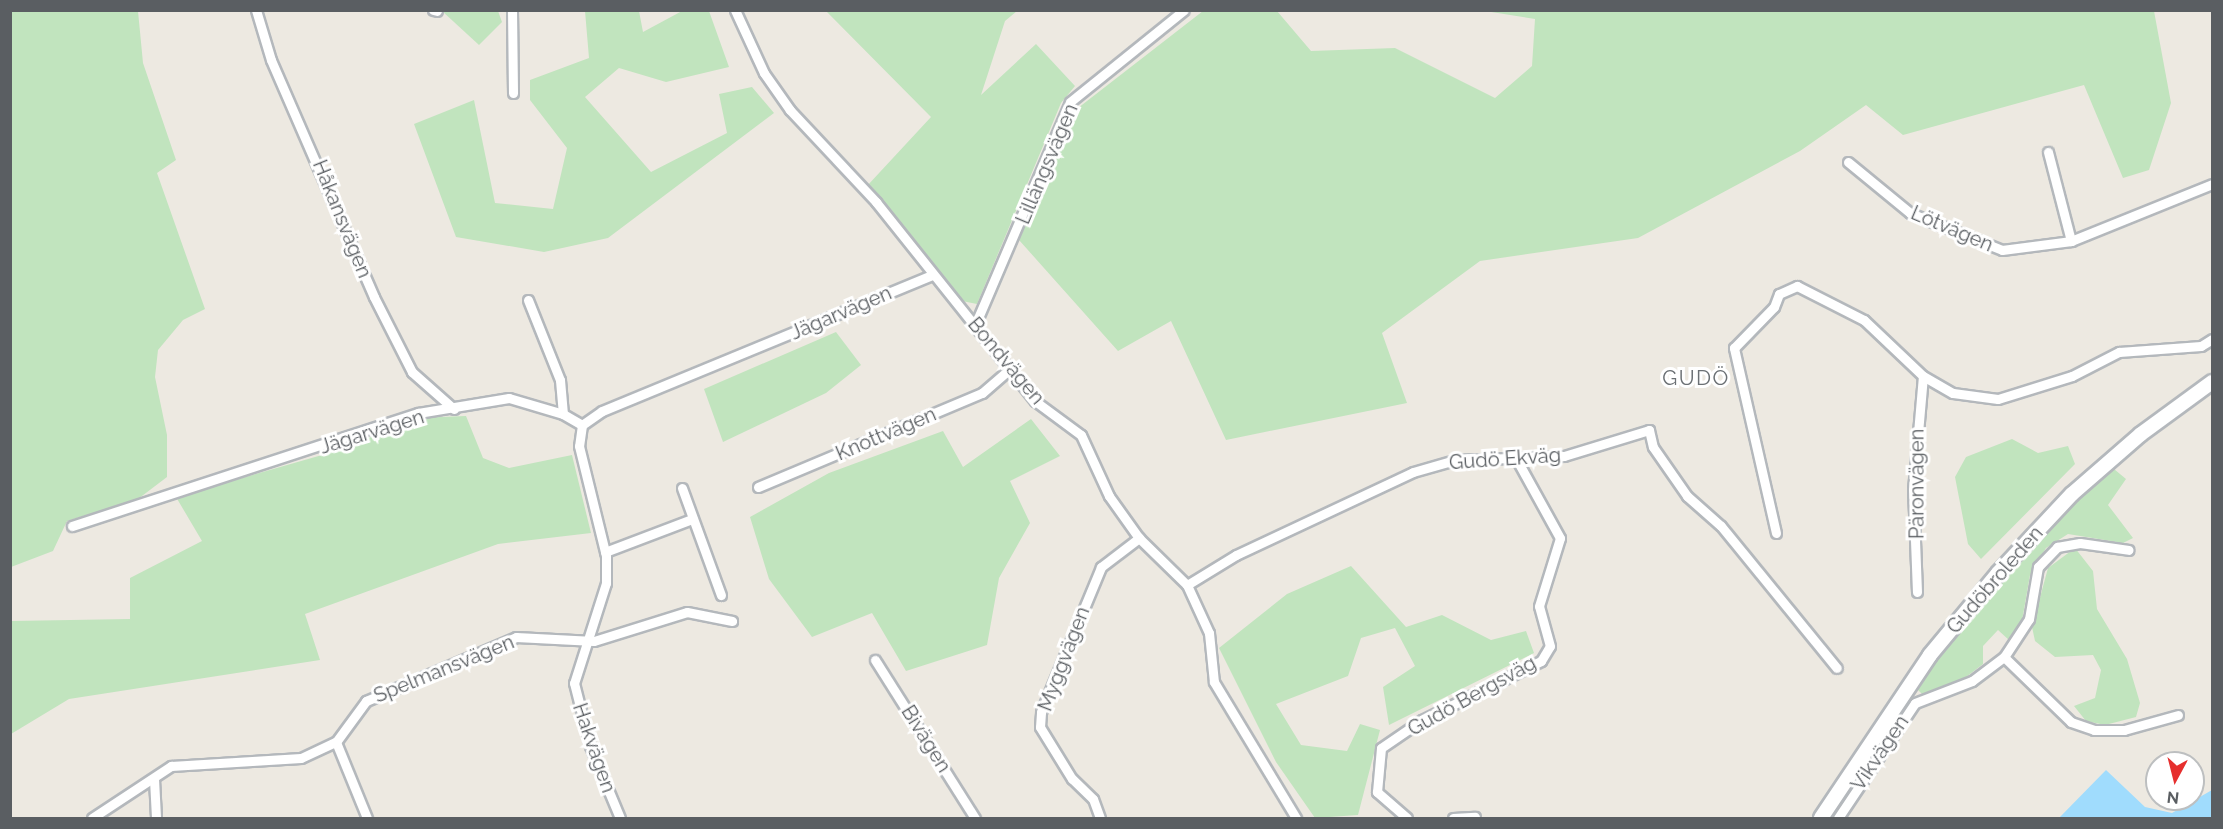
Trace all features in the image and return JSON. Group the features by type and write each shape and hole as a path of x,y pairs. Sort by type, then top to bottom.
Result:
{"main road":[{"name":"Gudöbroleden","path":"1821,819 1930,655 1998,573 2072,494 2141,434 2212,382"}],"street":[{"name":"Håkansvägen","path":"256,10 271,60 374,297 412,372 429,392 454,409"},
{"path":"512,10 513,93"},
{"name":"Bondvägen","path":"735,10 764,73 790,110 876,202 932,275 1035,401 1082,435 1109,496 1140,538 1187,585 1209,633 1214,682 1296,819"},
{"name":"Lillängsvägen","path":"975,325 1070,102 1184,10"},
{"path":"2048,152 2071,241"},
{"name":"Lötvägen","path":"1848,162 1910,213 2002,250 2071,241 2212,184"},
{"name":"Jägarvägen","path":"72,525 418,413 454,409 509,398 563,414 582,426 602,411 932,275"},
{"path":"1776,533 1734,348 1779,294 1797,285 1818,293 1889,338 1923,376 1953,393 1998,399 2072,376 2119,351 2201,346 2212,339"},
{"path":"528,300 560,380 563,414"},
{"name":"Knottvägen","path":"758,487 982,393 1008,370"},
{"name":"Päronvägen","path":"1917,592 1913,490 1923,376"},
{"name":"Hakvägen","path":"582,426 579,446 605,552 606,583 584,641 575,675 577,702 620,819"},
{"name":"Gudö Ekväg","path":"1187,585 1236,555 1413,472 1446,461 1517,460 1564,456 1649,430 1653,447 1687,496 1720,526 1837,668"},
{"name":"Gudö Bergsväg","path":"1407,819 1377,792 1381,748 1422,720 1541,661 1550,646 1539,606 1560,538 1517,460"},
{"path":"682,488 721,595"},
{"path":"605,552 692,519"},
{"name":"Myggvägen","path":"1100,819 1093,799 1072,779 1040,727 1041,712 1101,567 1140,538"},
{"name":"Vikvägen","path":"1838,819 1896,724 1915,703 1972,681 2004,657 2029,619 2038,567 2057,547 2080,543 2129,550"},
{"path":"584,641 687,612 732,621"},
{"name":"Spelmansvägen","path":"92,819 171,766 301,758 336,742 366,700 516,637 584,641"},
{"path":"2004,657 2071,722 2094,730 2124,730 2178,715"},
{"name":"Bivägen","path":"875,660 975,819"},
{"path":"336,742 367,819"},
{"path":"154,779 156,819"},
{"path":"1453,819 1475,817"}],"green space":[{"path":"10,11 138,11 143,63 176,160 157,173 205,309 183,320 158,350 155,377 167,435 167,477 138,499 67,521 53,551 11,567"},
{"path":"442,11 498,11 502,22 479,45"},
{"path":"585,11 639,11 643,32 682,11 709,11 729,67 666,82 619,68 585,97 651,172 727,133 719,94 752,87 774,113 608,238 544,252 456,237 414,124 474,100 495,203 553,209 567,148 530,100 530,80 589,58"},
{"path":"826,11 1017,11 1005,21 981,95 1036,44 1075,86 1061,103 977,304 962,301 867,186 931,117"},
{"path":"1203,11 1277,11 1311,51 1395,48 1495,98 1532,66 1535,19 1485,11 2154,11 2171,103 2149,170 2123,178 2084,85 1903,135 1866,105 1800,151 1638,238 1480,261 1382,333 1407,403 1226,440 1171,321 1118,351 1019,240 1078,108"},
{"path":"836,332 861,365 826,393 723,442 704,389"},
{"path":"466,416 483,458 509,468 572,455 591,533 498,544 305,614 320,660 69,699 11,734 11,621 130,619 130,578 202,541 176,497 343,449 414,418"},
{"path":"1031,419 1060,456 1010,481 1030,523 999,578 987,645 906,671 872,613 812,637 769,579 750,517 829,473 943,431 963,467"},
{"path":"2012,439 2038,453 2068,446 2075,464 1981,559 1968,544 1955,477 1966,457"},
{"path":"2114,469 2126,479 2108,505 2133,538 2123,543 2068,534 2046,548 2030,575 2022,621 2010,641 1998,630 1983,646 1983,664 1953,687 1924,696 1916,688 1974,612 2064,511"},
{"path":"2075,548 2093,571 2097,609 2127,659 2140,703 2136,717 2105,725 2086,721 2074,706 2095,698 2101,670 2093,655 2055,657 2035,641 2032,627 2048,568"},
{"path":"1351,566 1406,627 1442,615 1491,640 1526,631 1534,653 1389,725 1383,687 1415,666 1395,628 1361,638 1348,676 1276,704 1301,745 1347,751 1360,724 1380,730 1358,815 1315,818 1276,762 1219,648 1287,594"}],"water":[{"path":"2106,770 2145,807 2145,811 2172,813 2205,811 2205,794 2212,790 2212,818 2059,818"}],"district":[{"name":"GUDÖ","path":"1696,378"}]}
